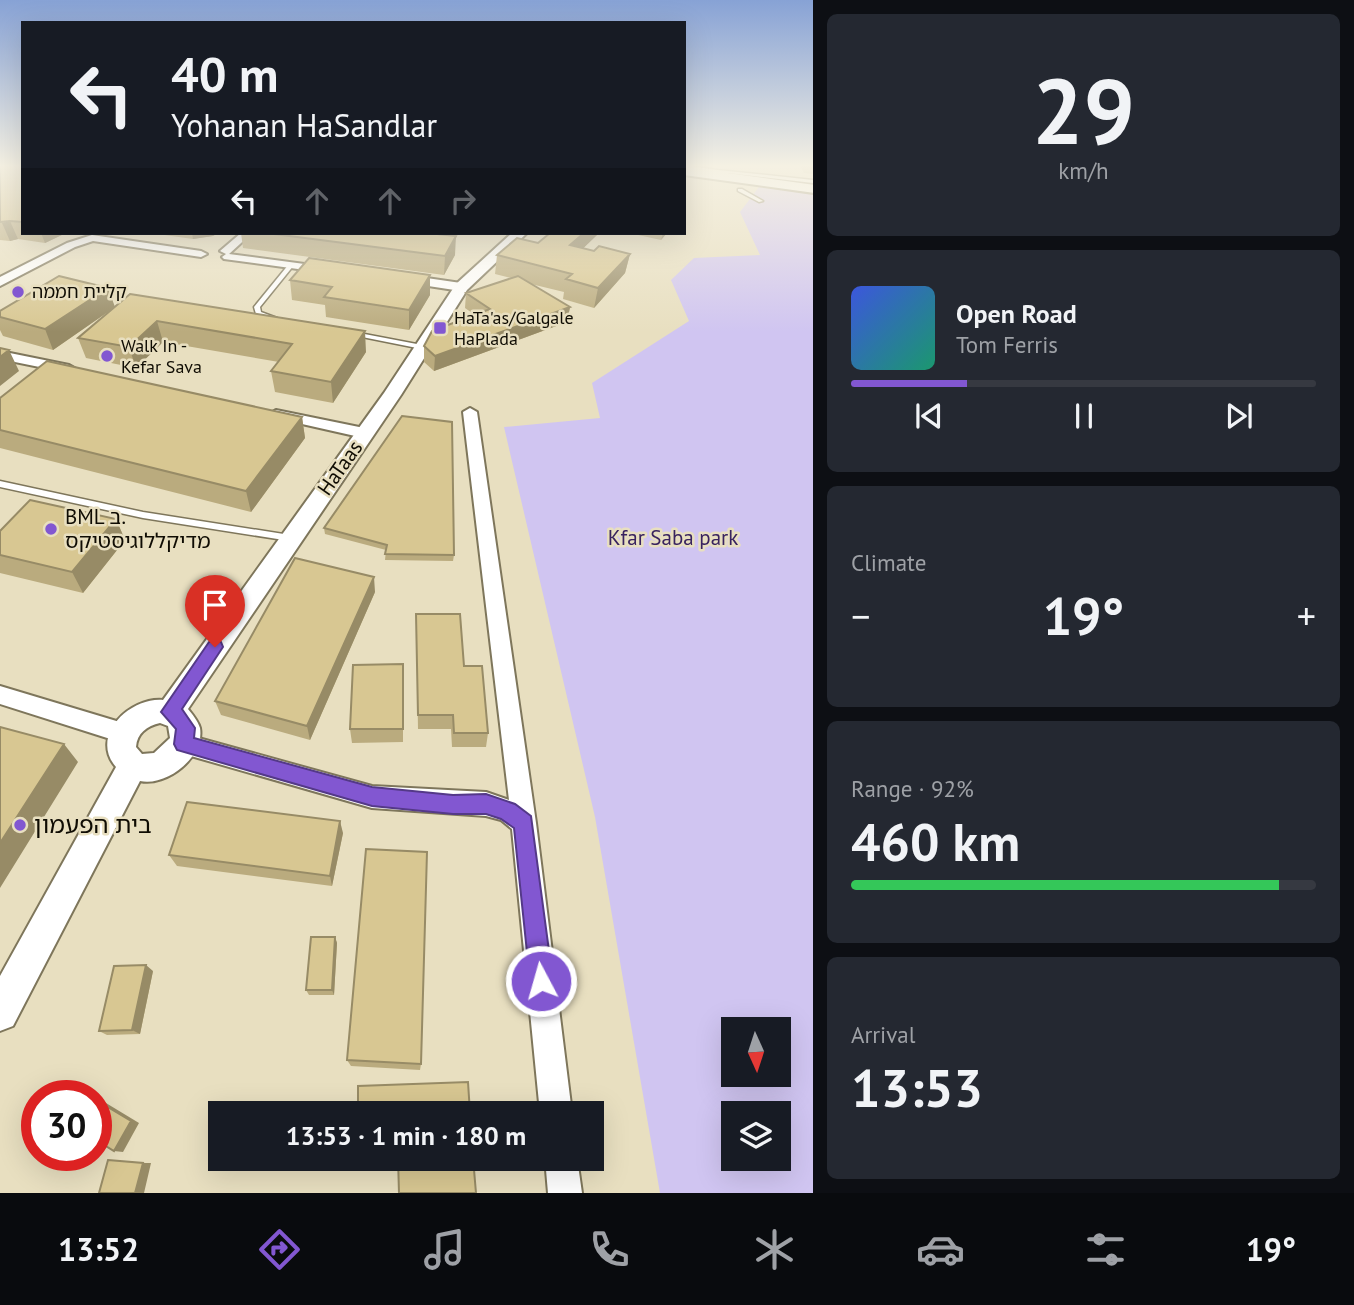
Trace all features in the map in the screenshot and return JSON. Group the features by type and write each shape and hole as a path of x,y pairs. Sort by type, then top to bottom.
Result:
{"street":[{"path":"216,256 230,235"},
{"path":"216,256 244,235"},
{"name":"HaTaas","path":"170,712 364,433 461,286 518,235"},
{"path":"0,282 71,245 92,238 344,272"},
{"path":"396,278 461,286"},
{"path":"0,355 79,372"},
{"path":"263,411 364,433"},
{"path":"470,412 523,823 555,1101"},
{"path":"0,695 123,733"},
{"path":"160,710 170,712 177,715 186,728 184,744 162,765 142,768 132,766 121,752 123,733 138,717 160,710"},
{"path":"184,744 372,797 486,804 508,811 523,823"},
{"path":"0,1013 132,766"},
{"path":"562,1171 565,1193"}],"lane":[{"path":"279,319 258,313 257,307 292,265"},
{"path":"344,332 422,347"},
{"path":"0,485 143,515 290,538"}],"green space":[{"name":"Kfar Saba park","path":"744,221 813,221 813,1193 660,1193 595,817 504,427 600,418 592,383 689,321 671,280 694,258 760,255"}],"building":[{"path":"282,235 456,236 445,256"},
{"path":"548,235 582,235 570,245 594,251 599,246 630,254 598,288 566,279 572,274 497,255 517,238 538,243"},
{"path":"309,258 430,275 409,310 324,297 332,287 290,280"},
{"path":"59,276 108,288 45,329 0,317 0,311"},
{"path":"518,276 570,307 435,356 424,346 432,331 490,309 466,293"},
{"path":"130,294 365,331 331,382 271,371 292,344 157,321 129,347 78,338"},
{"path":"0,348 9,350 0,357"},
{"path":"47,361 302,417 246,491 0,430 0,398"},
{"path":"402,416 452,422 454,555 385,554 387,545 324,528"},
{"path":"30,500 116,519 72,572 0,555 0,531"},
{"path":"295,558 374,577 307,726 215,701"},
{"path":"416,614 460,614 464,666 482,666 488,733 454,733 453,715 418,715"},
{"path":"403,664 403,729 350,729 353,665"},
{"path":"0,727 64,744 0,843"},
{"path":"187,802 340,821 330,876 169,855"},
{"path":"366,849 427,852 421,1064 347,1060"},
{"path":"311,937 335,937 332,990 306,990"},
{"path":"146,965 132,1030 99,1031 114,966"},
{"path":"468,1082 469,1101 358,1101 358,1086"},
{"path":"112,1110 131,1121 114,1151 112,1150"},
{"path":"112,1160 143,1163 135,1193 99,1193 105,1171 112,1171"},
{"path":"398,1171 474,1171 476,1193 399,1193"}],"place":[{"name":"קליית חממה","path":"18,292"},
{"name":"HaTa'as/Galgale HaPlada","path":"440,328"},
{"name":"Walk In - Kefar Sava","path":"107,356"},
{"name":"BML ב. מדיקללוגיסטיקס","path":"51,529"},
{"name":"בית הפעמון","path":"20,825"}],"route":[{"path":"215,647 170,712 177,715 186,728 184,744 372,797 486,804 508,811 523,823 541,981"}]}
